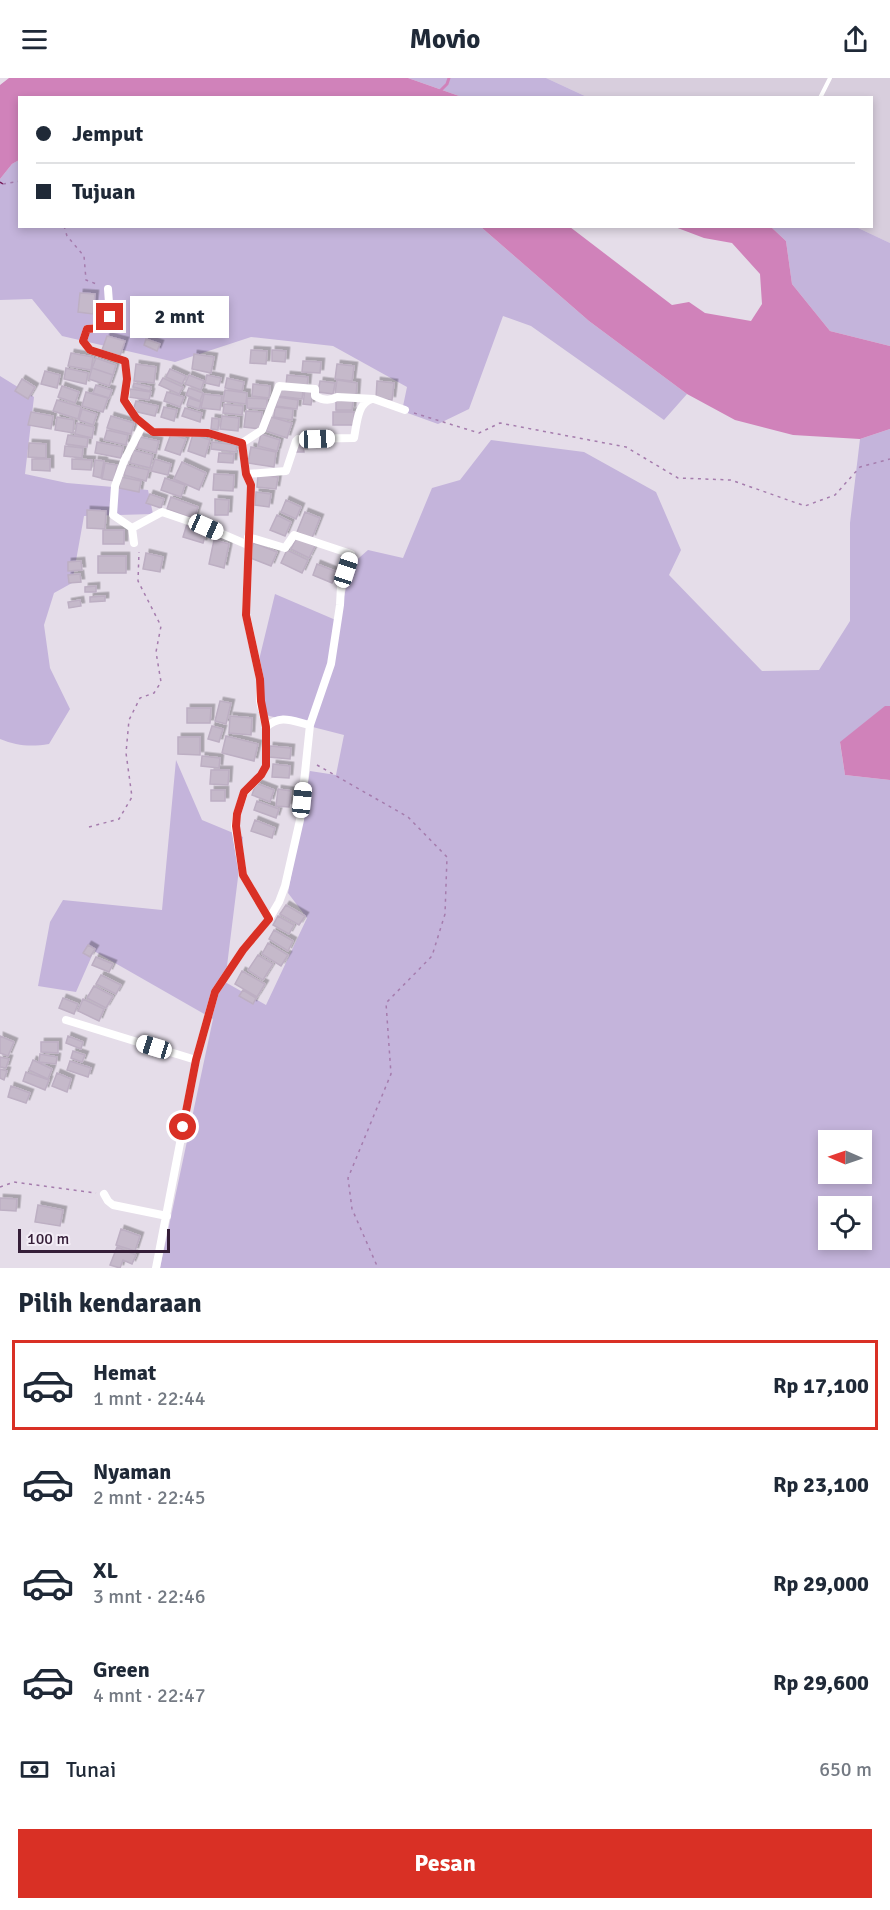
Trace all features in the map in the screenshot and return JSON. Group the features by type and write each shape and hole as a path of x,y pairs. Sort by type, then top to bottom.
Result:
{"street":[{"path":"108,289 110,317 101,328 87,329 83,341 90,350 125,361 127,379 124,400 136,418 153,432 208,433 242,443 262,430 279,386 315,389 315,396 320,399 332,400 337,397 374,399 405,410"},
{"path":"246,474 286,471 298,439 354,438 362,406 365,401 374,399"},
{"path":"134,543 132,528 113,515 115,486 124,460 143,424"},
{"path":"242,443 246,474 251,485 246,615 260,679 266,727 266,766 261,775 244,792 236,826 243,875 269,919"},
{"path":"132,528 162,512 248,541 285,548 294,535 351,554 341,586 331,664 310,725 300,820 285,886 269,919 243,950 215,992 196,1060 156,1268"},
{"path":"266,727 279,718 310,725"},
{"path":"66,1020 196,1060"},
{"path":"104,1194 113,1205 167,1216"}],"lane":[{"path":"821,96 830,78"}],"path":[{"path":"3,184 18,180"},
{"path":"65,228 67,236 84,256 86,280 108,289"},
{"path":"405,410 479,433 500,423 626,447 678,478 731,480 805,506 835,495 860,467 890,459"},
{"path":"90,827 119,819 132,797 126,753 129,720 140,698 154,693 161,682 156,652 161,626 138,581 139,551 134,543"},
{"path":"307,759 408,817 447,857 445,914 432,956 386,1003 391,1074 348,1178 352,1209 378,1268"},
{"path":"0,1187 14,1182 104,1194"}],"shaded area":[{"path":"9,78 408,78 459,96 18,96 18,161 12,164 0,179 0,85"},
{"path":"408,78 546,78 585,96 459,96"},
{"path":"546,78 890,78 890,243 858,228 873,228 873,96 585,96"},
{"path":"18,161 18,228 482,228 589,321 687,394 664,420 531,326 503,316 469,409 438,424 402,411 407,387 333,346 251,337 175,362 62,336 32,299 0,300 0,179 12,164"},
{"path":"482,228 571,228 672,305 689,302 705,313 751,321 762,304 760,274 732,243 704,238 678,228 772,228 786,241 792,284 830,331 890,346 890,429 860,439 793,435 735,420 687,394 589,321"},
{"path":"772,228 858,228 890,243 890,346 830,331 792,284 786,241"},
{"path":"0,376 34,397 25,474 67,483 148,490 153,514 84,516 72,583 54,593 44,625 50,668 70,709 49,744 42,745 30,746 0,739"},
{"path":"890,429 890,706 885,707 840,743 845,775 890,780 890,1268 160,1268 213,1019 94,951 76,992 38,986 50,922 63,900 162,910 176,760 202,820 243,837 225,982 266,1005 307,918 288,893 310,771 336,775 344,735 258,713 260,656 275,594 338,621 352,564 368,550 403,558 432,488 460,480 491,440 584,452 656,492 681,550 669,575 762,671 819,670 850,621 850,523 860,439"},
{"path":"885,706 890,706 890,780 845,775 840,742"}],"building":[{"path":"80,293 95,294 93,314 78,312"},
{"path":"107,336 125,341 120,356 102,350"},
{"path":"146,339 160,344 157,351 144,345"},
{"path":"251,350 267,351 266,364 250,363"},
{"path":"272,350 286,351 285,362 272,361"},
{"path":"71,353 93,357 91,370 68,366"},
{"path":"194,354 214,357 211,373 192,369"},
{"path":"96,358 116,365 113,375 92,368"},
{"path":"303,361 321,362 320,373 302,372"},
{"path":"136,364 156,367 154,383 134,381"},
{"path":"337,364 354,366 352,381 335,379"},
{"path":"66,368 88,373 86,384 64,379"},
{"path":"92,368 113,375 109,386 89,379"},
{"path":"170,369 186,376 182,384 166,377"},
{"path":"45,371 60,375 57,388 41,384"},
{"path":"189,375 204,381 201,390 185,384"},
{"path":"207,375 221,378 219,386 205,383"},
{"path":"287,375 308,377 307,387 286,385"},
{"path":"163,378 183,387 179,394 159,385"},
{"path":"227,378 244,382 242,391 225,388"},
{"path":"22,379 35,387 28,399 15,391"},
{"path":"337,380 357,383 356,397 335,394"},
{"path":"320,381 335,383 333,394 318,392"},
{"path":"377,381 394,383 392,400 376,398"},
{"path":"134,383 151,387 150,391 133,387"},
{"path":"253,384 270,386 269,398 252,396"},
{"path":"96,385 112,390 109,398 93,393"},
{"path":"62,386 79,392 75,403 58,397"},
{"path":"189,388 203,393 200,401 186,395"},
{"path":"279,388 303,391 302,399 278,396"},
{"path":"130,389 151,392 149,400 128,397"},
{"path":"305,389 313,391 311,405 303,404"},
{"path":"225,390 247,393 246,404 223,401"},
{"path":"86,392 108,398 103,412 82,406"},
{"path":"167,392 184,397 180,407 164,401"},
{"path":"204,394 222,396 220,410 201,408"},
{"path":"278,397 298,400 297,409 276,406"},
{"path":"189,398 201,402 199,409 187,405"},
{"path":"247,398 267,399 267,409 247,408"},
{"path":"57,400 81,407 78,419 53,411"},
{"path":"336,400 353,401 352,410 336,410"},
{"path":"136,401 158,406 155,416 133,411"},
{"path":"224,404 243,406 242,415 223,413"},
{"path":"164,407 177,410 174,421 161,417"},
{"path":"275,407 293,409 292,420 274,417"},
{"path":"185,408 202,413 200,422 182,416"},
{"path":"82,409 97,414 93,425 79,420"},
{"path":"246,411 262,412 260,429 244,427"},
{"path":"31,412 53,416 51,429 28,425"},
{"path":"333,412 354,412 354,425 333,425"},
{"path":"111,416 134,423 131,434 107,428"},
{"path":"222,416 239,418 238,431 220,429"},
{"path":"57,417 74,420 73,433 55,430"},
{"path":"271,417 292,423 287,438 266,431"},
{"path":"212,418 219,419 218,430 211,429"},
{"path":"77,423 94,427 92,438 75,434"},
{"path":"107,430 128,435 126,445 104,440"},
{"path":"171,434 186,439 180,455 165,450"},
{"path":"193,434 210,440 205,457 188,451"},
{"path":"261,434 280,440 277,451 258,446"},
{"path":"68,435 88,438 87,447 66,444"},
{"path":"140,437 159,441 156,453 137,448"},
{"path":"97,442 123,447 121,458 95,453"},
{"path":"212,442 237,445 236,452 211,449"},
{"path":"29,443 46,444 46,458 28,457"},
{"path":"303,444 304,452 296,452 295,446"},
{"path":"65,446 83,448 82,458 64,456"},
{"path":"251,447 276,452 274,467 248,463"},
{"path":"133,450 153,455 150,468 130,463"},
{"path":"219,453 234,454 233,463 218,462"},
{"path":"32,459 50,459 50,471 32,470"},
{"path":"72,459 92,460 91,470 72,469"},
{"path":"155,459 171,464 168,475 151,471"},
{"path":"95,460 104,461 101,478 93,476"},
{"path":"182,462 206,473 199,490 174,479"},
{"path":"105,463 117,465 114,481 102,479"},
{"path":"126,465 149,470 146,481 124,475"},
{"path":"214,474 234,475 233,491 213,490"},
{"path":"258,475 278,477 276,489 257,487"},
{"path":"121,477 141,481 139,492 119,488"},
{"path":"165,478 185,485 181,497 161,490"},
{"path":"256,492 271,494 269,507 255,505"},
{"path":"150,494 164,499 161,508 146,503"},
{"path":"171,497 198,507 194,519 167,509"},
{"path":"215,499 229,500 228,515 215,515"},
{"path":"286,500 301,507 296,519 281,512"},
{"path":"87,510 106,511 105,529 87,528"},
{"path":"305,512 320,518 312,538 297,532"},
{"path":"277,515 291,522 285,536 270,530"},
{"path":"187,524 207,530 203,543 183,537"},
{"path":"103,530 124,530 124,544 103,544"},
{"path":"297,537 315,546 309,558 291,549"},
{"path":"214,540 229,544 224,568 209,564"},
{"path":"254,543 277,552 271,566 248,557"},
{"path":"287,550 308,560 302,573 281,563"},
{"path":"146,553 163,557 160,572 143,569"},
{"path":"98,556 126,556 126,573 98,573"},
{"path":"81,561 82,570 68,571 68,562"},
{"path":"317,564 337,572 332,583 313,575"},
{"path":"80,574 81,582 69,583 68,575"},
{"path":"96,586 96,592 85,592 85,587"},
{"path":"105,596 105,601 90,602 90,597"},
{"path":"80,600 81,606 69,608 68,602"},
{"path":"220,701 231,703 226,724 215,721"},
{"path":"187,708 211,708 210,723 187,723"},
{"path":"230,716 252,718 251,735 229,733"},
{"path":"212,726 223,729 219,742 208,739"},
{"path":"226,736 258,744 254,761 222,753"},
{"path":"178,737 200,737 200,755 178,754"},
{"path":"270,746 291,748 290,759 269,757"},
{"path":"202,756 220,758 219,768 201,766"},
{"path":"273,764 290,766 289,778 272,777"},
{"path":"211,770 229,770 228,785 210,784"},
{"path":"256,783 274,790 270,802 252,795"},
{"path":"278,789 291,791 289,807 276,806"},
{"path":"211,790 225,790 225,801 211,801"},
{"path":"257,801 279,809 276,818 254,810"},
{"path":"255,820 275,828 272,838 251,831"},
{"path":"286,905 305,916 299,925 280,914"},
{"path":"278,916 294,925 289,934 273,925"},
{"path":"274,930 293,941 288,951 269,939"},
{"path":"268,943 288,955 281,966 262,954"},
{"path":"88,945 95,949 90,957 83,953"},
{"path":"258,955 273,964 263,980 248,970"},
{"path":"96,957 113,964 109,972 92,965"},
{"path":"242,971 265,984 257,997 235,984"},
{"path":"101,975 121,985 116,994 96,984"},
{"path":"94,986 113,996 106,1008 87,998"},
{"path":"243,990 256,998 253,1004 239,996"},
{"path":"63,998 78,1004 74,1014 59,1008"},
{"path":"83,999 104,1009 99,1021 78,1011"},
{"path":"0,1036 14,1042 8,1056 0,1053"},
{"path":"68,1036 83,1042 81,1049 66,1043"},
{"path":"41,1042 58,1042 58,1053 41,1052"},
{"path":"73,1051 85,1055 82,1062 71,1058"},
{"path":"40,1054 57,1057 56,1064 39,1062"},
{"path":"0,1057 9,1059 6,1068 0,1067"},
{"path":"33,1060 52,1069 48,1079 29,1070"},
{"path":"70,1061 91,1068 88,1077 67,1070"},
{"path":"0,1069 7,1071 4,1080 0,1078"},
{"path":"26,1072 49,1080 45,1090 23,1081"},
{"path":"57,1073 71,1079 67,1092 52,1086"},
{"path":"11,1086 30,1093 26,1103 8,1097"},
{"path":"0,1198 17,1199 16,1211 0,1210"},
{"path":"38,1205 63,1210 60,1226 35,1222"},
{"path":"121,1229 140,1236 135,1251 116,1245"},
{"path":"117,1247 136,1255 132,1264 123,1260 120,1268 110,1265"}],"waterway":[{"path":"438,93 447,84 449,78"}],"route":[{"path":"110,317 101,328 87,329 83,341 90,350 125,361 127,379 124,400 136,418 153,432 208,433 242,443 246,474 251,485 246,615 260,679 266,727 266,766 261,775 244,792 236,826 243,875 269,919 243,950 215,992 196,1060 183,1127"}]}
